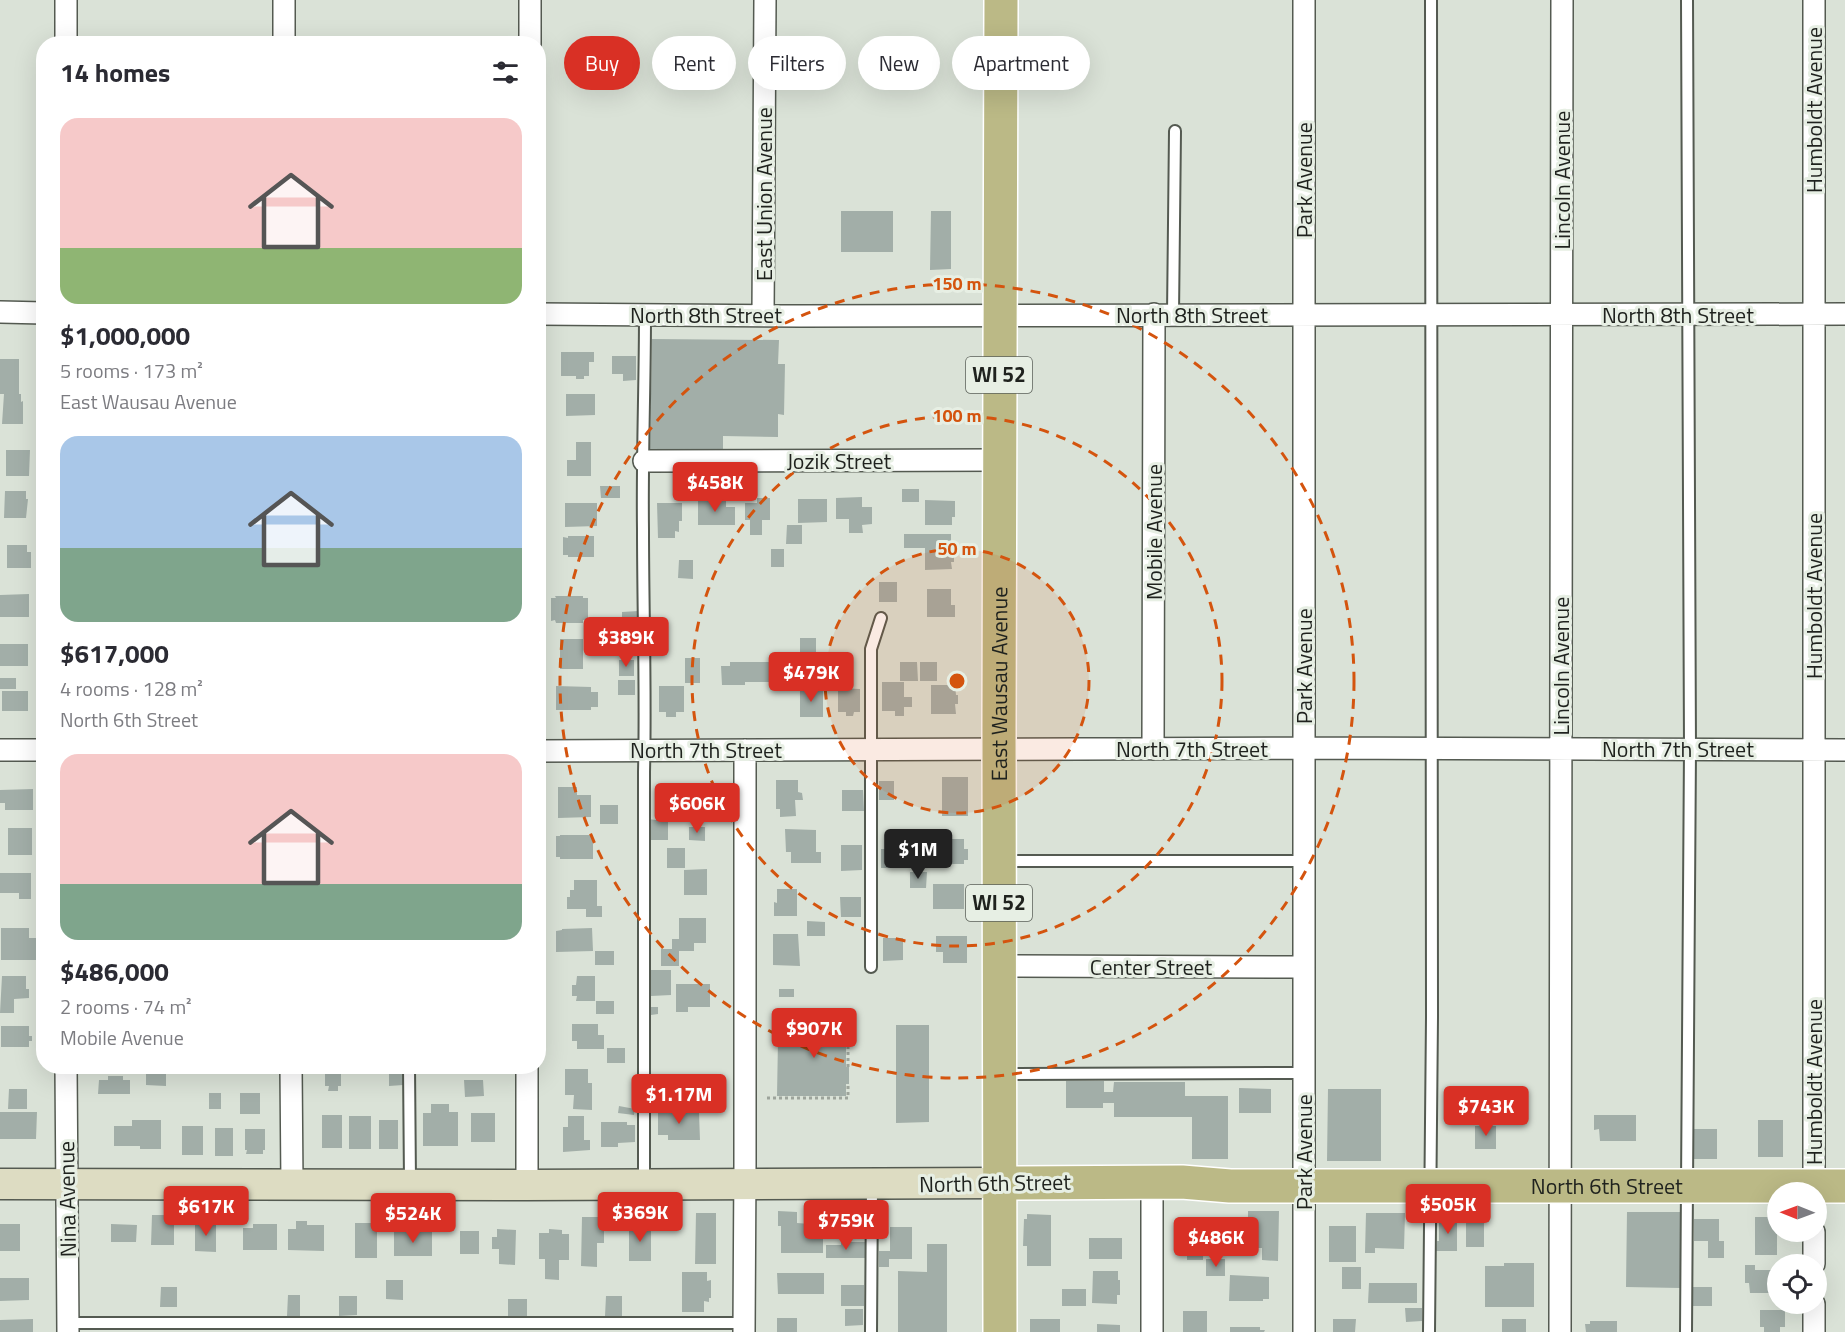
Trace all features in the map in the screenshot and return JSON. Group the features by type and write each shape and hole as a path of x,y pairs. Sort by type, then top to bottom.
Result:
{"main road":[{"name":"East Wausau Avenue","path":"1000,1332 1001,0"},
{"path":"1000,1277 1006,1213 1011,1203 1018,1197 1126,1192 1152,1182"},
{"name":"North 6th Street","path":"0,1184 872,1185 1182,1182 1230,1186 1767,1187"}],"street":[{"path":"66,0 66,36"},
{"path":"284,0 284,36"},
{"path":"530,0 530,36"},
{"name":"East Union Avenue","path":"763,315 765,0"},
{"name":"Park Avenue","path":"1304,0 1304,1332"},
{"name":"Lincoln Avenue","path":"1560,1332 1562,0"},
{"name":"Humboldt Avenue","path":"1814,0 1814,749 1824,1182"},
{"path":"0,312 36,313"},
{"name":"North 8th Street","path":"546,314 1562,316 1845,314"},
{"name":"Mobile Avenue","path":"1153,749 1164,315"},
{"name":"Jozik Street","path":"644,461 999,460"},
{"name":"North 7th Street","path":"546,751 1304,748 1845,750"},
{"path":"0,750 36,750"},
{"path":"744,1327 745,750"},
{"name":"Center Street","path":"999,966 1304,967"},
{"name":"Nina Avenue","path":"66,1074 68,1327"},
{"path":"291,1074 292,1185"},
{"path":"527,1074 527,1185"},
{"path":"1152,1182 1152,1332"},
{"path":"1814,1314 1814,1332"}],"lane":[{"path":"1430,1332 1431,0"},
{"path":"1686,1332 1690,749 1687,0"},
{"path":"1164,315 1175,131"},
{"path":"644,1185 645,315"},
{"path":"872,967 871,650 881,618"},
{"path":"999,861 1304,861"},
{"path":"409,1074 410,1185"},
{"path":"999,1074 1304,1074"},
{"path":"872,1185 872,1332"},
{"path":"68,1327 744,1327"}],"path":[{"path":"848,1014 848,1067"},
{"path":"767,1098 848,1098 848,1084"}],"building":[{"path":"841,211 893,211 893,252 841,252"},
{"path":"931,211 951,211 951,269 930,270"},
{"path":"652,339 779,340 778,364 785,364 784,415 778,414 778,437 723,436 723,449 650,449"},
{"path":"561,352 594,352 594,362 589,362 589,376 576,379 576,376 561,376"},
{"path":"612,356 636,356 636,380 623,381 623,374 612,374"},
{"path":"0,359 19,359 19,394 21,394 21,402 23,401 23,424 2,424 4,394 0,394"},
{"path":"566,394 595,394 595,415 566,416"},
{"path":"576,442 591,442 591,476 567,476 567,460 576,460"},
{"path":"6,450 30,450 29,476 6,476"},
{"path":"600,486 620,486 620,498 601,498"},
{"path":"902,489 919,489 919,502 902,502"},
{"path":"5,491 26,491 26,499 28,499 26,518 4,518"},
{"path":"713,497 713,501 726,501 726,507 735,507 735,525 698,525 698,501 700,498"},
{"path":"862,497 862,507 872,507 872,524 862,525 863,533 849,533 849,519 836,519 836,498"},
{"path":"757,498 770,498 770,520 762,520 762,535 750,535 750,520 745,520 745,503 757,503"},
{"path":"798,499 827,499 827,522 798,523"},
{"path":"925,500 955,501 955,517 952,517 952,525 925,525"},
{"path":"565,503 597,503 597,526 565,527"},
{"path":"657,503 682,503 682,521 679,521 679,532 675,531 675,538 658,538"},
{"path":"787,525 802,525 802,544 786,544"},
{"path":"904,534 951,534 951,547 954,547 952,569 925,570 925,548 904,548"},
{"path":"568,536 594,536 594,557 563,555 563,537 568,538"},
{"path":"7,545 27,545 27,552 31,552 31,568 7,568"},
{"path":"771,549 784,549 784,567 771,567"},
{"path":"679,560 693,560 693,579 678,578"},
{"path":"879,582 897,582 897,602 879,602"},
{"path":"927,589 951,589 951,605 955,605 955,617 927,617"},
{"path":"29,594 29,617 0,617 0,595"},
{"path":"555,596 588,598 588,620 583,620 583,623 551,621 551,598 556,598"},
{"path":"638,611 638,628 622,628 622,612"},
{"path":"800,638 816,638 816,655 800,655"},
{"path":"560,639 583,639 583,669 560,669"},
{"path":"0,644 28,644 28,666 0,666"},
{"path":"835,655 851,655 851,668 835,668"},
{"path":"685,658 700,658 700,683 685,683"},
{"path":"619,660 634,660 634,676 619,676"},
{"path":"730,662 769,662 769,682 722,685 721,666 730,666"},
{"path":"900,662 917,662 918,681 900,681"},
{"path":"920,662 937,662 937,681 920,681"},
{"path":"0,678 16,678 16,689 0,689"},
{"path":"618,680 635,680 635,695 618,695"},
{"path":"882,682 904,682 904,697 912,697 912,707 904,707 904,716 895,716 895,711 882,711"},
{"path":"931,685 955,685 956,695 958,695 958,704 955,704 956,714 931,714"},
{"path":"556,686 591,687 591,692 598,692 598,707 591,707 591,710 556,710"},
{"path":"659,686 684,686 684,712 676,712 676,717 666,717 666,712 659,712"},
{"path":"800,688 823,688 823,717 800,717"},
{"path":"838,688 860,689 860,712 854,712 853,716 846,716 846,712 838,712"},
{"path":"2,691 28,691 28,711 2,711"},
{"path":"942,777 968,777 968,816 942,816"},
{"path":"776,780 798,780 798,792 802,793 803,800 795,800 796,816 780,817 780,809 776,809"},
{"path":"879,781 894,781 894,800 879,800"},
{"path":"656,786 676,786 677,813 668,813 668,840 648,840 648,819 656,820"},
{"path":"689,786 711,786 711,813 689,813"},
{"path":"558,787 577,787 577,795 591,795 591,817 558,818"},
{"path":"33,789 33,810 5,810 5,803 0,803 0,790"},
{"path":"842,790 863,790 864,811 842,811"},
{"path":"600,805 618,805 618,824 600,824"},
{"path":"689,827 705,827 705,841 689,840"},
{"path":"8,828 32,828 32,855 8,855"},
{"path":"785,829 816,830 816,852 821,852 821,863 791,863 791,852 786,852"},
{"path":"593,835 593,859 556,857 556,836"},
{"path":"931,839 964,839 964,849 968,849 968,860 964,860 964,864 931,864"},
{"path":"841,845 862,845 862,870 841,871"},
{"path":"667,848 685,848 685,868 667,868"},
{"path":"881,849 902,849 902,868 881,868"},
{"path":"707,869 707,895 684,895 684,870"},
{"path":"910,872 927,872 926,888 910,888"},
{"path":"0,873 31,873 31,899 19,899 19,893 0,893"},
{"path":"574,880 597,880 597,906 602,906 602,917 586,917 586,909 567,909 567,897 570,897 570,890 574,890"},
{"path":"933,884 964,884 964,909 933,909"},
{"path":"777,889 797,889 797,916 774,916"},
{"path":"840,897 861,897 861,917 841,917"},
{"path":"679,918 706,918 706,943 694,943 694,951 679,951 679,966 661,966 661,949 672,949 672,939 679,939"},
{"path":"807,921 825,922 825,936 807,936"},
{"path":"1,928 29,928 29,938 36,938 36,960 1,960"},
{"path":"592,928 593,951 556,952 556,931"},
{"path":"773,934 798,934 800,966 773,965"},
{"path":"936,936 967,936 967,963 943,963 943,952 936,952"},
{"path":"883,938 903,938 903,960 883,961"},
{"path":"595,951 614,951 614,965 595,965"},
{"path":"651,970 671,970 671,995 651,996"},
{"path":"2,976 26,976 29,998 14,999 14,1013 0,1013"},
{"path":"577,976 595,976 595,1001 576,1001 577,996 572,996 572,985 576,985"},
{"path":"676,984 710,984 710,1007 688,1007 688,1012 676,1012"},
{"path":"779,989 794,989 794,997 779,997"},
{"path":"596,1001 614,1001 614,1014 596,1014"},
{"path":"651,1007 658,1007 658,1014 651,1015"},
{"path":"795,1016 846,1016 846,1067 849,1067 849,1084 846,1084 846,1096 777,1096 778,1040 795,1040"},
{"path":"572,1024 598,1024 598,1035 604,1035 604,1049 577,1049 577,1041 572,1041"},
{"path":"896,1025 929,1025 929,1122 896,1123"},
{"path":"1,1026 29,1026 29,1036 32,1036 32,1041 29,1041 29,1047 1,1047"},
{"path":"607,1048 625,1048 625,1063 607,1063"},
{"path":"565,1069 588,1069 588,1083 592,1083 592,1110 573,1109 574,1095 565,1095"},
{"path":"146,1074 166,1074 166,1086 146,1085"},
{"path":"325,1074 341,1074 341,1086 338,1086 338,1091 328,1091 329,1086 325,1086"},
{"path":"389,1074 403,1074 403,1085 389,1086"},
{"path":"108,1076 123,1076 123,1080 130,1080 130,1094 98,1094 99,1080 108,1080"},
{"path":"464,1080 483,1080 484,1096 465,1097"},
{"path":"1066,1081 1104,1081 1104,1092 1113,1092 1114,1082 1185,1082 1185,1096 1228,1096 1228,1159 1192,1159 1192,1117 1114,1117 1114,1103 1103,1103 1103,1108 1066,1108"},
{"path":"1239,1088 1271,1089 1271,1113 1239,1113"},
{"path":"9,1089 27,1089 27,1109 8,1109"},
{"path":"1328,1089 1381,1089 1381,1161 1327,1161"},
{"path":"667,1092 667,1108 649,1109 649,1093"},
{"path":"209,1093 221,1093 221,1109 209,1109"},
{"path":"240,1093 260,1093 260,1114 240,1114"},
{"path":"431,1104 449,1104 449,1112 458,1112 458,1146 423,1146 423,1113 431,1113"},
{"path":"619,1106 635,1109 634,1115 618,1113"},
{"path":"668,1110 699,1113 700,1140 668,1140 668,1135 658,1135 658,1113 668,1113"},
{"path":"0,1112 37,1112 36,1139 0,1139"},
{"path":"471,1113 495,1113 495,1142 471,1142"},
{"path":"322,1115 342,1115 342,1148 322,1148"},
{"path":"1594,1115 1636,1115 1636,1141 1600,1141 1599,1129 1594,1130"},
{"path":"349,1116 371,1116 371,1149 349,1149"},
{"path":"568,1116 584,1116 584,1140 590,1140 590,1150 563,1152 563,1127 568,1127"},
{"path":"132,1120 161,1120 161,1149 114,1146 114,1126 132,1126"},
{"path":"379,1120 398,1120 398,1149 379,1149"},
{"path":"1758,1120 1783,1120 1783,1157 1758,1157"},
{"path":"601,1122 627,1122 627,1125 635,1125 635,1142 618,1143 618,1147 601,1147"},
{"path":"182,1126 203,1126 203,1155 182,1155"},
{"path":"1475,1126 1496,1126 1496,1149 1475,1149"},
{"path":"215,1128 233,1128 233,1156 215,1156"},
{"path":"245,1129 265,1129 263,1154 246,1154"},
{"path":"1692,1129 1717,1129 1717,1159 1692,1159"},
{"path":"778,1211 797,1212 797,1223 810,1224 810,1229 823,1229 823,1253 781,1253 781,1226 778,1226"},
{"path":"1248,1211 1279,1211 1278,1261 1262,1260 1262,1248 1258,1248 1258,1243 1248,1243"},
{"path":"1627,1212 1680,1212 1680,1288 1626,1287"},
{"path":"696,1213 716,1213 716,1264 695,1264"},
{"path":"1366,1213 1405,1213 1404,1249 1375,1248 1375,1253 1365,1253"},
{"path":"1027,1214 1051,1215 1051,1266 1027,1266 1027,1246 1023,1246 1024,1219 1027,1219"},
{"path":"152,1215 174,1215 174,1245 151,1245"},
{"path":"582,1217 604,1217 604,1243 597,1243 597,1267 581,1266"},
{"path":"1178,1217 1204,1217 1203,1260 1187,1260 1187,1252 1177,1252"},
{"path":"1755,1217 1767,1217 1767,1242 1777,1242 1777,1254 1755,1255"},
{"path":"1466,1218 1484,1219 1484,1247 1466,1247"},
{"path":"1439,1219 1457,1219 1457,1251 1436,1251 1437,1241 1439,1241"},
{"path":"1694,1219 1719,1219 1719,1241 1724,1241 1724,1258 1708,1258 1708,1241 1694,1241"},
{"path":"296,1221 307,1221 307,1225 324,1225 324,1251 288,1250 288,1229 296,1229"},
{"path":"195,1222 216,1222 216,1252 195,1251"},
{"path":"355,1223 377,1223 377,1258 355,1258"},
{"path":"0,1224 20,1224 20,1251 0,1251"},
{"path":"111,1224 137,1225 136,1242 111,1242"},
{"path":"253,1224 277,1224 277,1250 243,1250 243,1228 253,1228"},
{"path":"629,1226 651,1226 651,1261 629,1261"},
{"path":"1329,1226 1356,1226 1356,1262 1329,1262"},
{"path":"890,1227 912,1227 912,1259 889,1259 889,1267 879,1267 879,1251 890,1251"},
{"path":"497,1229 516,1230 515,1265 499,1264 499,1249 492,1249 492,1237 497,1237"},
{"path":"549,1229 562,1230 562,1234 569,1234 569,1260 559,1260 559,1280 545,1279 545,1259 539,1259 539,1233 549,1233"},
{"path":"394,1231 432,1231 432,1256 394,1256"},
{"path":"460,1231 479,1231 479,1254 460,1254"},
{"path":"1089,1238 1122,1238 1122,1259 1089,1259"},
{"path":"841,1242 865,1242 865,1258 826,1258 826,1245 841,1245"},
{"path":"927,1244 947,1244 947,1332 898,1332 898,1271 927,1272"},
{"path":"1206,1259 1225,1259 1225,1276 1206,1276"},
{"path":"1504,1263 1534,1263 1534,1307 1485,1307 1485,1266 1504,1266"},
{"path":"1745,1265 1755,1265 1755,1270 1767,1270 1767,1293 1750,1293 1749,1283 1745,1283"},
{"path":"1342,1267 1361,1267 1361,1289 1342,1289"},
{"path":"1093,1271 1118,1271 1120,1295 1117,1295 1117,1304 1092,1303"},
{"path":"682,1272 707,1272 707,1281 711,1280 711,1298 709,1302 704,1301 704,1312 682,1312"},
{"path":"777,1273 824,1273 824,1294 778,1294"},
{"path":"1230,1275 1269,1277 1269,1299 1229,1301"},
{"path":"0,1278 29,1278 29,1300 0,1301"},
{"path":"386,1280 403,1280 403,1300 386,1299"},
{"path":"1369,1283 1417,1283 1417,1303 1368,1303"},
{"path":"841,1285 864,1285 864,1306 841,1306"},
{"path":"161,1287 177,1287 177,1307 160,1307"},
{"path":"1691,1287 1712,1287 1712,1306 1691,1306"},
{"path":"1062,1289 1086,1289 1086,1306 1062,1306"},
{"path":"288,1295 300,1295 300,1316 287,1316"},
{"path":"339,1296 357,1296 357,1315 339,1316"},
{"path":"606,1296 622,1296 622,1316 605,1316"},
{"path":"508,1299 527,1299 527,1316 508,1316"},
{"path":"1405,1308 1422,1308 1422,1321 1406,1322"},
{"path":"845,1309 863,1309 863,1325 845,1326"},
{"path":"1760,1310 1767,1310 1767,1314 1785,1314 1785,1327 1780,1327 1780,1332 1764,1332 1764,1327 1760,1327"},
{"path":"1183,1311 1207,1311 1207,1332 1183,1332"},
{"path":"777,1318 797,1318 797,1332 777,1332"},
{"path":"33,1319 33,1332 0,1332 0,1320"},
{"path":"1030,1319 1060,1319 1060,1332 1030,1332"},
{"path":"1333,1319 1356,1319 1355,1332 1333,1332"},
{"path":"1502,1319 1526,1319 1526,1332 1502,1332"},
{"path":"1590,1321 1617,1321 1617,1332 1586,1332 1585,1324 1590,1324"},
{"path":"1097,1324 1120,1325 1120,1332 1097,1332"},
{"path":"1230,1327 1260,1327 1260,1330 1265,1330 1264,1332 1230,1332"}]}
